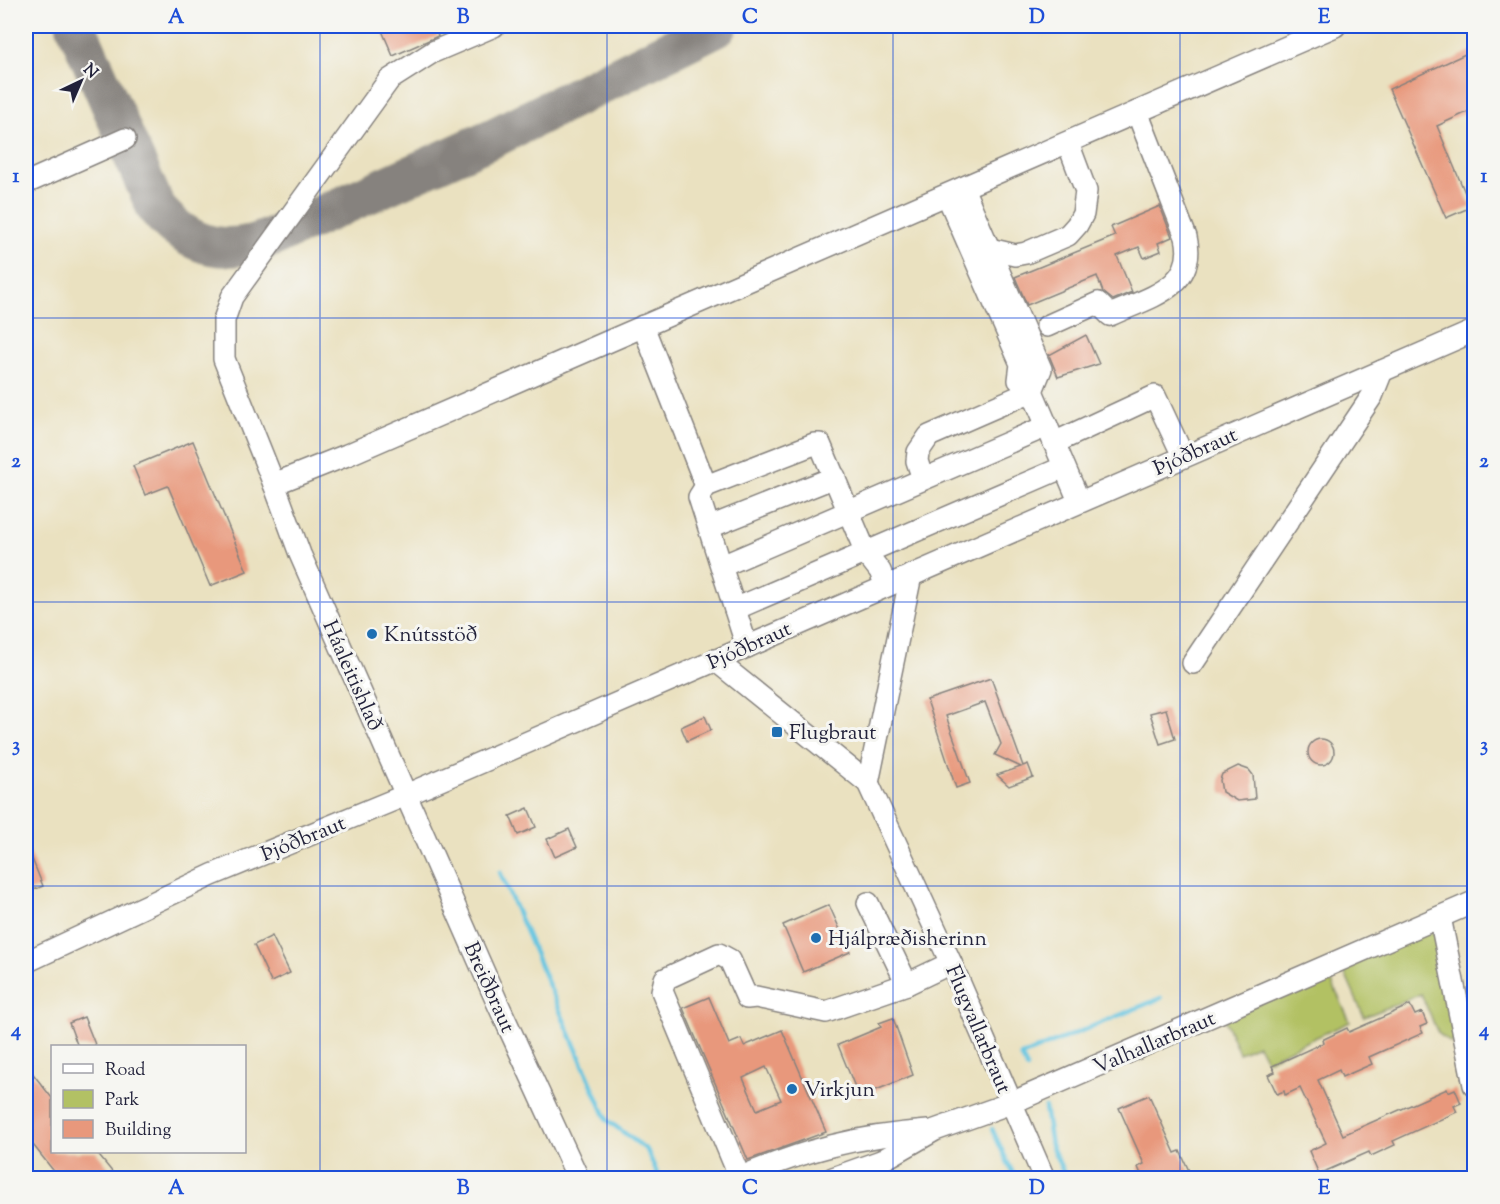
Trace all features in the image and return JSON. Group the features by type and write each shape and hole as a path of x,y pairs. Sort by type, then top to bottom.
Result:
{"street":[{"name":"Háaleitishlað","path":"406,795 300,554 224,359 224,320 232,297 389,80 433,52 494,26"},
{"path":"274,484 347,456 1335,26"},
{"path":"1047,326 1098,303 1110,315 1170,287 1185,271 1189,260 1186,237 1137,112"},
{"path":"26,183 125,139"},
{"path":"967,240 990,251 1015,255 1026,253 1068,235 1083,214 1086,191 1068,143"},
{"path":"955,192 967,240 1021,364 1019,380 1032,391 1079,501"},
{"path":"923,479 917,460 918,452 929,436 1032,391 1041,369 990,251 955,192"},
{"path":"643,326 706,486"},
{"name":"Þjóðbraut","path":"26,962 212,875 406,795 1474,331"},
{"path":"1193,663 1372,396 1382,370"},
{"path":"722,566 923,479 1155,396 1183,456"},
{"path":"747,646 699,497 706,486 814,444 820,444 866,552 880,571 886,586"},
{"path":"735,609 1064,467"},
{"path":"710,527 835,477"},
{"path":"868,783 911,574"},
{"name":"Flugvallarbraut","path":"715,660 868,783 951,963 1044,1179"},
{"name":"Breiðbraut","path":"406,795 578,1179"},
{"name":"Valhallarbraut","path":"833,1179 881,1161 935,1130 1011,1103 1474,902"},
{"path":"868,903 907,984"},
{"path":"1440,917 1474,1085"},
{"path":"935,1130 877,1134 782,1160 739,1178 662,991 665,979 719,954 730,960 747,998 756,997 826,1012 907,984 951,963"}],"green space":[{"path":"1425,930 1439,936 1465,1035 1451,1043 1438,1033 1421,994 1364,1017 1342,967"},
{"path":"1334,970 1336,976 1331,980 1350,1022 1266,1060 1258,1045 1239,1053 1224,1018"}],"building":[{"path":"380,26 434,26 438,36 393,56"},
{"path":"1474,50 1474,109 1437,126 1471,207 1446,218 1389,89"},
{"path":"1160,206 1172,237 1158,243 1161,251 1144,258 1139,247 1117,256 1132,292 1113,300 1103,292 1097,276 1027,305 1015,277 1115,236 1111,227"},
{"path":"1086,335 1099,364 1058,377 1049,355"},
{"path":"193,441 247,571 210,586 168,486 145,495 133,466"},
{"path":"991,678 1023,766 1028,764 1033,777 1009,786 997,775 1021,767 995,755 1001,744 985,702 946,716 970,783 956,788 927,700"},
{"path":"1166,709 1175,739 1160,744 1150,713"},
{"path":"705,716 711,730 687,741 681,727"},
{"path":"1321,739 1330,743 1334,752 1330,761 1321,765 1312,761 1308,752 1312,743"},
{"path":"1238,766 1249,770 1253,775 1255,799 1237,801 1222,792 1220,780 1222,774"},
{"path":"528,808 536,827 518,835 510,816"},
{"path":"569,829 577,847 555,857 547,839"},
{"path":"26,844 43,886 26,893"},
{"name":"Hjálpræðisherinn","path":"829,905 850,952 803,972 783,925"},
{"path":"272,936 290,973 271,982 254,945"},
{"name":"Virkjun","path":"709,997 729,1044 741,1039 744,1046 782,1030 826,1132 748,1160 683,1008","holes":["766,1067 781,1100 757,1110 743,1078"]},
{"path":"1410,1005 1415,1015 1422,1012 1427,1024 1420,1027 1423,1033 1369,1057 1372,1064 1342,1077 1339,1070 1318,1080 1343,1135 1447,1089 1448,1092 1455,1089 1461,1103 1454,1106 1457,1112 1393,1141 1395,1145 1371,1156 1369,1152 1319,1174 1309,1151 1326,1143 1300,1088 1285,1095 1284,1091 1277,1094 1268,1075 1275,1072 1272,1066 1323,1043 1322,1040 1347,1028 1349,1032"},
{"path":"84,1017 95,1045 77,1045 69,1023"},
{"path":"893,1018 913,1075 859,1097 838,1045 881,1027 879,1023"},
{"path":"26,1065 51,1097 51,1153 97,1153 118,1179 60,1179 26,1136"},
{"path":"1149,1095 1175,1153 1180,1151 1190,1173 1176,1179 1143,1179 1138,1167 1144,1164 1119,1108"}],"waterway":[{"path":"500,872 607,1120 647,1150 659,1178"},
{"path":"1027,1068 1021,1056 1161,998"},
{"path":"1045,1108 1051,1145 1066,1178"},
{"path":"992,1129 1015,1178"}],"taxiway":[{"path":"76,26 156,208 169,222 195,240 225,247 241,246 275,236 495,137 718,26"}],"place":[{"name":"Knútsstöð","path":"372,634"},
{"name":"Flugbraut","path":"777,732"},
{"name":"Hjálpræðisherinn","path":"816,938"},
{"name":"Virkjun","path":"792,1089"}]}
